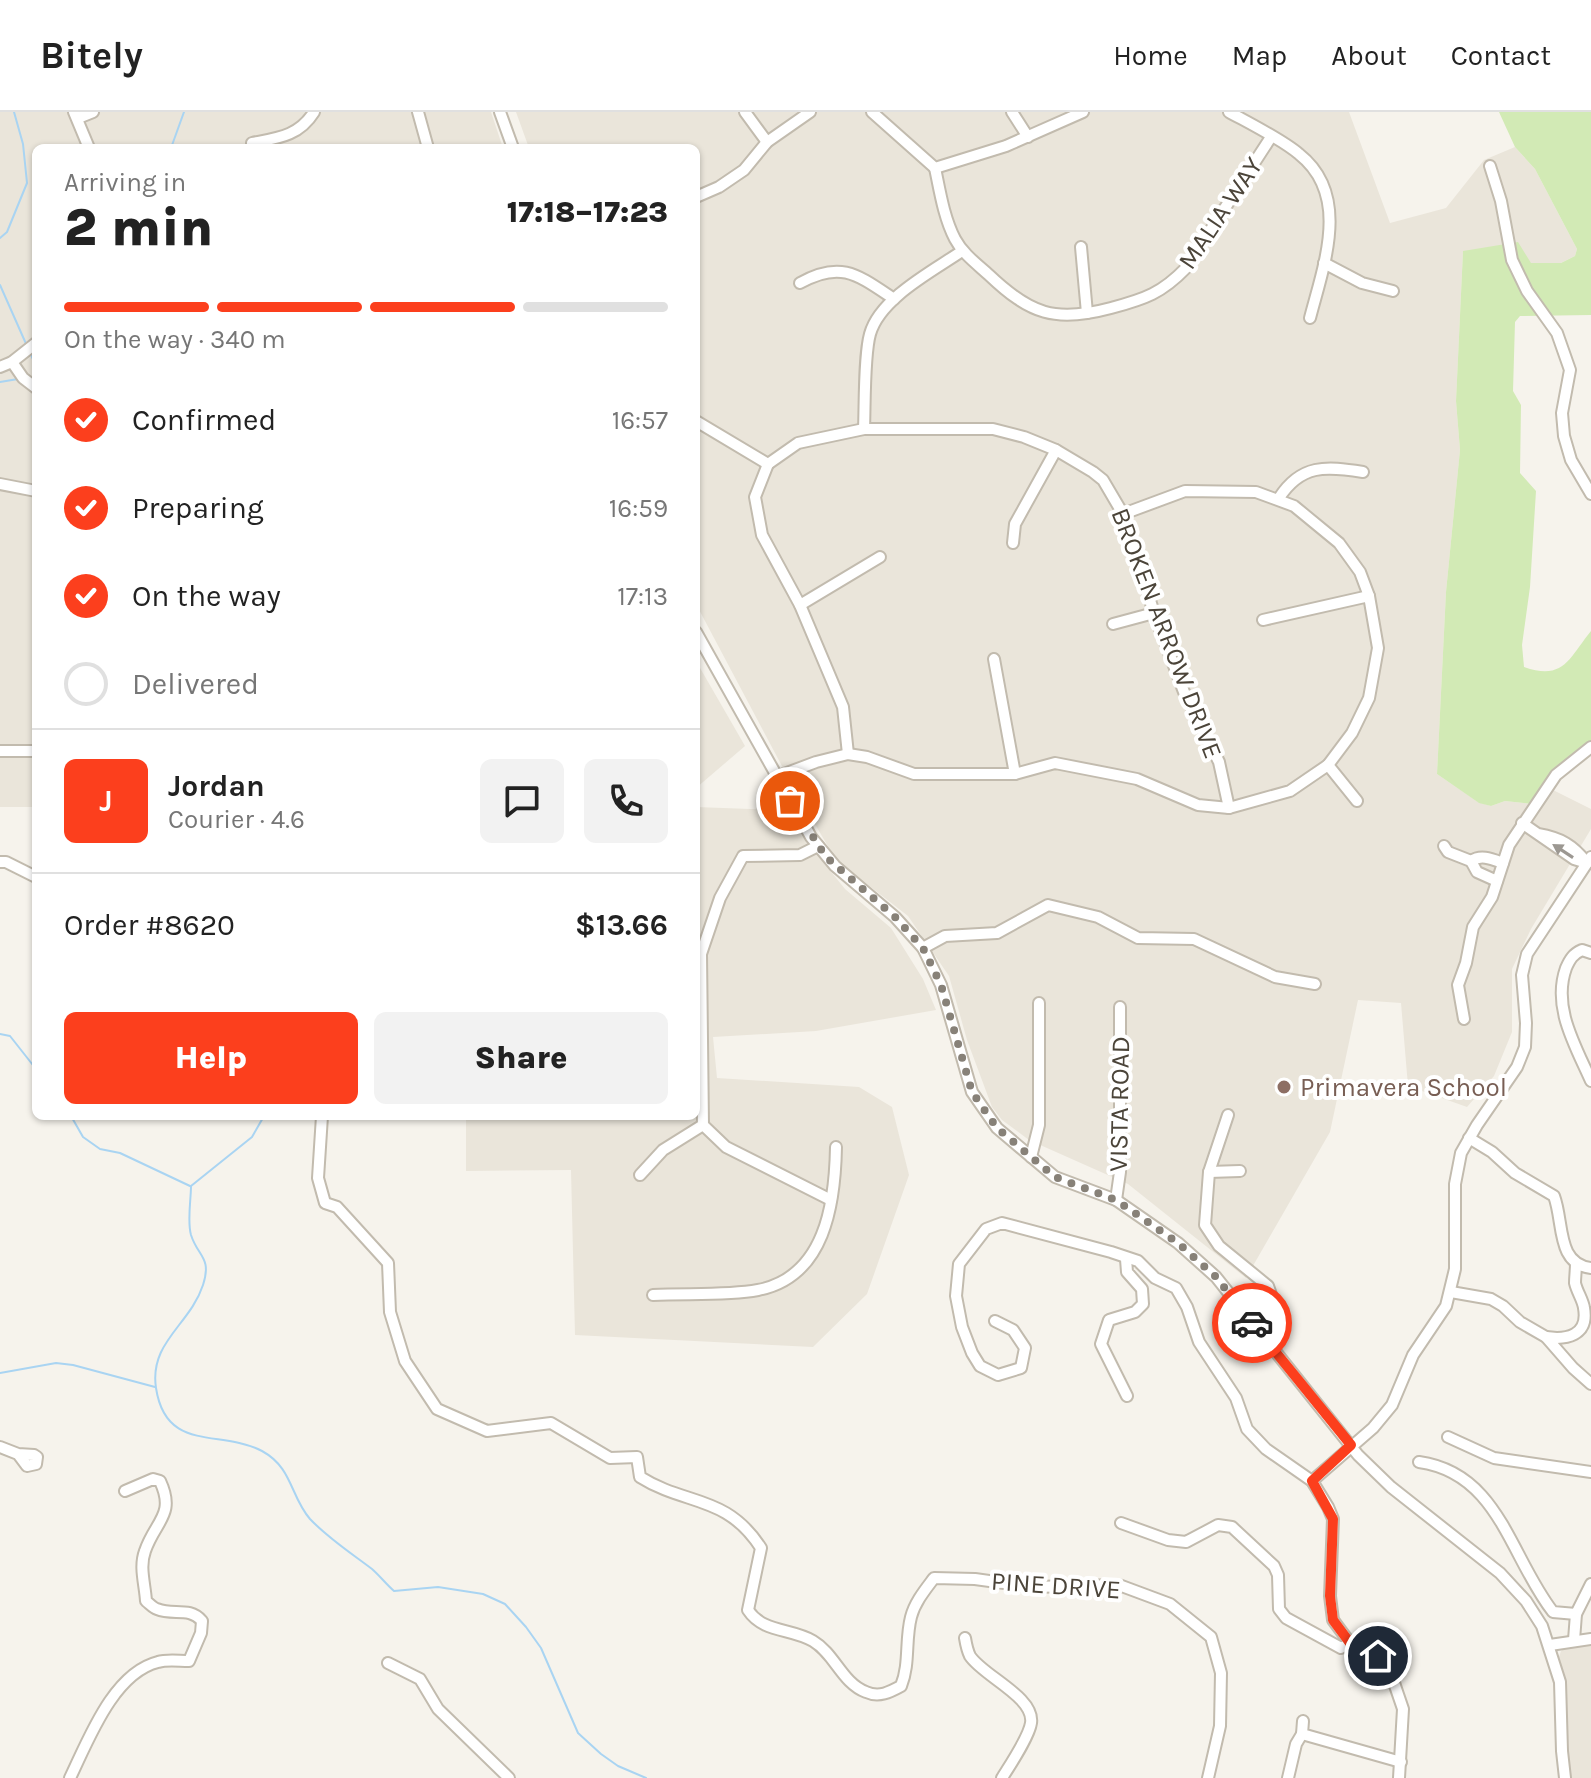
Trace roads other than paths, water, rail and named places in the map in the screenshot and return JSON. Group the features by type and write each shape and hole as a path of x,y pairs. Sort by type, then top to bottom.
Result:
{"street":[{"path":"87,144 76,115 93,112"},
{"path":"252,143 285,136 305,126 314,112"},
{"path":"418,112 427,144"},
{"path":"500,112 512,144"},
{"path":"745,112 767,142"},
{"path":"700,195 744,170 767,142 810,112"},
{"path":"872,112 935,168 1028,137 1083,112"},
{"path":"1012,112 1028,137"},
{"path":"1229,112 1299,153 1317,173 1329,196 1331,223 1310,318"},
{"name":"MALIA WAY","path":"935,168 941,198 962,251 1014,299 1031,309 1060,314 1087,313 1136,301 1160,292 1171,283 1186,268 1271,137"},
{"path":"1490,166 1501,201 1512,260 1527,291 1557,333 1570,370 1562,413 1564,436 1571,460 1591,494"},
{"path":"1081,247 1087,313"},
{"path":"864,429 870,334 880,313 894,299 962,251"},
{"path":"1324,263 1362,283 1393,291"},
{"path":"800,283 821,271 841,271 870,283 894,299"},
{"path":"0,367 32,346"},
{"path":"12,362 32,385"},
{"path":"700,423 768,464 755,497 762,535 800,605 843,707 848,754"},
{"name":"BROKEN ARROW DRIVE","path":"768,464 798,443 864,429 993,429 1024,437 1071,456 1103,480 1123,514 1154,613 1184,692 1219,762 1229,808"},
{"path":"1013,543 1015,524 1056,450"},
{"path":"1279,498 1295,478 1309,472 1330,468 1363,472"},
{"path":"0,484 32,490"},
{"path":"776,777 848,754 867,757 914,774 1015,774 1055,763 1137,779 1198,805 1229,808 1290,791 1328,765 1352,733 1369,698 1378,648 1369,596 1360,572 1339,543 1294,506 1256,492 1185,491 1123,514"},
{"path":"800,605 880,557"},
{"path":"1263,620 1369,596"},
{"path":"1113,624 1154,613"},
{"path":"700,639 818,846 835,866 895,917 923,948 941,985 972,1092 997,1128 1055,1177 1116,1200 1178,1243 1216,1277 1351,1445 1391,1487 1507,1579 1533,1611 1550,1645 1560,1682 1565,1778"},
{"path":"994,659 1015,774"},
{"path":"1464,1019 1458,985 1473,927 1492,897 1509,845 1556,775 1591,747"},
{"path":"0,751 32,751"},
{"path":"1328,765 1357,801"},
{"path":"1312,1481 1373,1428 1392,1405 1413,1355 1439,1320 1451,1292 1455,1269 1455,1184 1461,1153 1517,1067 1525,1047 1522,975 1527,954 1589,860 1563,839 1538,834 1522,823"},
{"path":"700,1016 701,954 720,898 743,856 800,855 818,846"},
{"path":"1444,846 1448,852 1471,861 1477,872 1497,881"},
{"path":"1471,861 1477,857 1487,857 1503,863"},
{"path":"0,862 32,875"},
{"path":"923,948 945,936 997,933 1048,905 1098,917 1138,938 1194,939 1275,977 1315,984"},
{"path":"1591,953 1582,950 1573,955 1563,978 1560,1002 1591,1081"},
{"path":"1031,1157 1039,1125 1039,1003"},
{"name":"VISTA ROAD","path":"1116,1200 1120,1172 1120,1007"},
{"path":"700,1090 703,1125 726,1147 831,1200"},
{"path":"1228,1115 1209,1172 1205,1225 1219,1246 1268,1286 1275,1306 1258,1331"},
{"name":"PINE DRIVE","path":"322,1120 318,1178 325,1203 337,1207 388,1263 390,1312 405,1361 437,1409 487,1431 551,1423 610,1458 637,1457 640,1477 657,1487 702,1500 736,1519 761,1548 748,1610 756,1621 813,1641 830,1656 850,1682 868,1693 885,1694 901,1686 906,1674 911,1616 934,1578 975,1579 1032,1587 1119,1585 1170,1604 1211,1637 1221,1673 1220,1726 1208,1778"},
{"path":"640,1175 663,1150 703,1125"},
{"path":"1469,1138 1492,1152 1515,1173 1554,1196 1563,1244 1570,1259 1591,1268"},
{"path":"653,1295 758,1290 792,1277 819,1245 836,1188 836,1147"},
{"path":"1209,1172 1240,1171"},
{"path":"995,1321 1013,1330 1025,1348 1021,1368 998,1375 980,1366 972,1353 962,1327 956,1296 959,1264 986,1229 1002,1223 1138,1261 1155,1278 1176,1288 1187,1307 1199,1342 1236,1398 1247,1429 1266,1449 1312,1481 1333,1519 1330,1596 1333,1620 1350,1643 1378,1656 1389,1668 1403,1709 1399,1778"},
{"path":"1126,1259 1127,1272 1142,1289 1143,1304 1135,1312 1109,1320 1101,1344 1127,1396"},
{"path":"1546,1337 1567,1339 1575,1335 1581,1326 1584,1306 1575,1286 1576,1263"},
{"path":"1451,1292 1491,1299 1546,1337 1591,1384"},
{"path":"1448,1437 1494,1458 1591,1472"},
{"path":"0,1447 18,1454"},
{"path":"1419,1462 1440,1465 1468,1481 1494,1509 1540,1595 1553,1612 1576,1614"},
{"path":"70,1778 99,1715 125,1684 142,1669 159,1661 189,1661 201,1633 202,1621 197,1615 179,1610 158,1610 146,1601 141,1566 145,1549 167,1513 166,1492 160,1481 153,1479 125,1491"},
{"path":"1121,1523 1168,1540 1186,1542 1218,1525 1232,1527 1274,1566 1278,1575 1279,1609 1286,1618 1341,1648 1350,1643"},
{"path":"1574,1640 1576,1614 1591,1584"},
{"path":"965,1638 968,1653 978,1665 1027,1706 1031,1715 1031,1726 1002,1778"},
{"path":"1550,1645 1591,1639"},
{"path":"388,1663 420,1679 438,1709 509,1778"},
{"path":"1288,1778 1303,1721"},
{"path":"1302,1734 1401,1762"}],"waterway":[{"path":"0,238 7,232 27,183 23,144 14,112"},
{"path":"172,144 184,112"},
{"path":"0,285 27,346"},
{"path":"30,352 32,357"},
{"path":"0,382 18,379"},
{"path":"0,1034 10,1036 32,1064"},
{"path":"73,1120 83,1137 100,1149 120,1153 190,1186"},
{"path":"262,1120 252,1137 191,1186 190,1229 205,1263 205,1276 197,1299 159,1358 155,1372 162,1408 171,1422 183,1431 246,1445 272,1458 286,1474 310,1519 394,1591 438,1587 483,1594 505,1604 541,1648 578,1733 618,1766 646,1778"},
{"path":"0,1373 56,1363 155,1387"}],"place":[{"name":"Primavera School","path":"1284,1087"}]}
